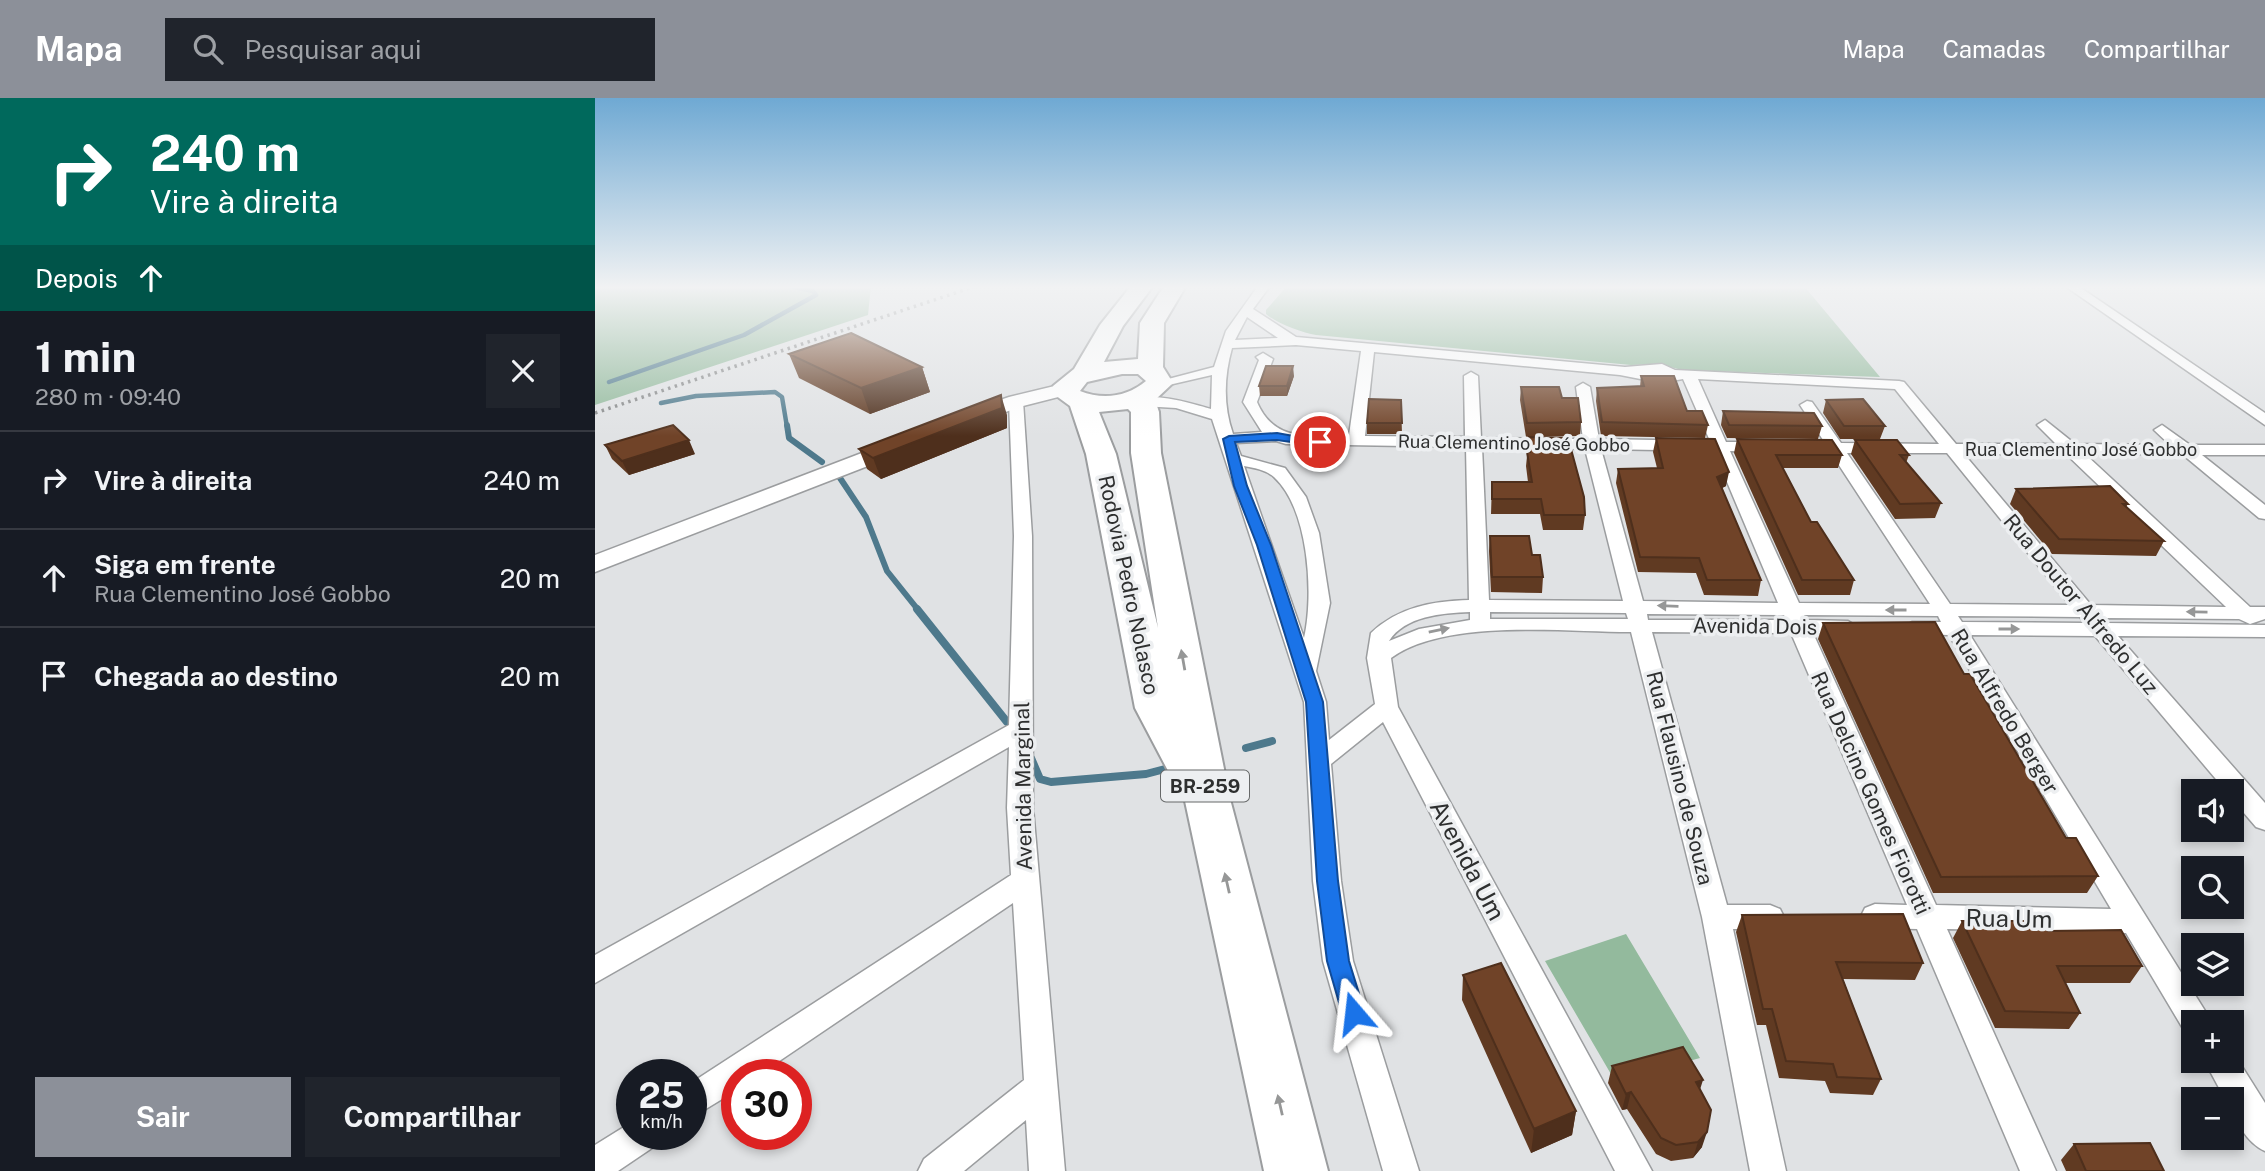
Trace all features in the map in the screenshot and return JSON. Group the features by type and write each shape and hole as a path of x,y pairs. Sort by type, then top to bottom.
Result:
{"highway":[{"path":"1078,388 1106,336"},
{"name":"Rodovia Pedro Nolasco","path":"1152,336 1154,391 1146,453 1207,799 1296,1171"},
{"path":"1078,388 1122,366 1154,391"},
{"path":"1078,388 1104,404 1154,391"},
{"name":"Rodovia Pedro Nolasco","path":"1078,388 1101,454 1156,708 1207,799"}],"street":[{"path":"1231,336 1217,379 1219,416 1315,702 1321,759 1327,881 1338,961 1401,1171"},
{"path":"1285,336 1296,341"},
{"path":"2143,336 2265,420"},
{"path":"1227,344 1296,341 1625,371 1632,368 1662,368 1681,375"},
{"path":"1356,442 1367,348"},
{"path":"1263,357 1266,359 1250,402 1264,425 1277,436"},
{"name":"Rua Doutor Alfredo Luz","path":"1681,375 1899,385 2085,611 2265,820"},
{"name":"Rua Delcino Gomes Fiorotti","path":"1681,375 1719,447 2038,1171"},
{"path":"1471,376 1479,615"},
{"path":"1154,391 1217,379"},
{"path":"1154,391 1217,379"},
{"name":"Rua Flausino de Souza","path":"1583,387 1592,444 1716,917 1768,1171"},
{"path":"952,425 1016,401 1078,388"},
{"path":"1154,391 1219,416"},
{"name":"Avenida Marginal","path":"1016,401 1023,536 1020,808 1047,1171"},
{"name":"Rua Alfredo Berger","path":"1807,405 1950,619 2189,1010"},
{"path":"2045,425 2261,624"},
{"path":"2162,430 2265,514"},
{"path":"595,564 926,435"},
{"name":"Rua Clementino José Gobbo","path":"1230,449 1277,436 1302,442 2265,450"},
{"path":"1230,449 1277,471 1289,482 1302,510 1318,568 1320,601 1317,632 1305,671"},
{"name":"Avenida Dois","path":"1378,658 1393,645 1479,615 1950,619 2085,611 2261,624"},
{"name":"Avenida Dois","path":"1950,619 2101,630 2261,624"},
{"name":"Avenida Um","path":"1378,658 1387,707 1634,1171"},
{"path":"1321,759 1387,707"},
{"path":"595,970 1021,729"},
{"path":"707,1091 1025,880"},
{"name":"Rua Um","path":"1847,916 2134,921"},
{"path":"1716,917 1795,917"},
{"path":"2228,1073 2265,1134"},
{"path":"936,1171 1041,1087"},
{"path":"595,1166 618,1150"}],"green space":[{"path":"595,336 804,336 595,405"},
{"path":"1327,336 1846,336 1880,377 1682,370 1658,364 1631,365"},
{"path":"1626,934 1700,1058 1615,1081 1545,961"}],"building":[{"path":"842,336 857,336 922,367 861,388 789,354"},
{"path":"1266,366 1293,366 1287,386 1259,386"},
{"path":"1641,376 1674,376 1687,411 1702,411 1708,425 1602,422 1597,388 1644,386"},
{"path":"1521,387 1559,387 1562,398 1578,398 1581,422 1527,423"},
{"path":"1001,395 1002,408 873,458 859,449"},
{"path":"1369,399 1401,400 1402,423 1367,423"},
{"path":"1863,399 1885,426 1844,426 1826,400"},
{"path":"1723,411 1814,413 1822,426 1729,425"},
{"path":"673,425 689,440 622,461 605,445"},
{"path":"1529,437 1568,438 1584,497 1585,515 1544,515 1541,499 1492,499 1492,482 1532,482 1527,452 1530,452"},
{"path":"1656,438 1715,439 1729,472 1717,477 1761,580 1707,580 1699,558 1640,557 1618,469 1663,468"},
{"path":"1737,439 1832,440 1842,455 1776,455 1811,522 1817,522 1854,580 1802,580"},
{"path":"1855,440 1897,440 1909,455 1900,455 1941,503 1900,504"},
{"path":"2110,486 2128,504 2123,504 2164,541 2059,539 2016,489"},
{"path":"1490,536 1529,536 1532,555 1540,555 1543,577 1492,577"},
{"path":"1935,622 1964,674 1970,674 2066,838 2076,838 2098,876 1941,877 1823,623"},
{"path":"1903,914 1923,963 1836,962 1881,1079 1837,1077 1833,1064 1786,1061 1772,1009 1763,1009 1742,915"},
{"path":"1962,921 2042,921 2048,931 2121,930 2142,966 2057,966 2080,1013 2005,1011"},
{"path":"1501,963 1576,1111 1534,1129 1463,975"},
{"path":"1683,1047 1703,1080 1696,1082 1711,1110 1707,1132 1698,1142 1676,1145 1661,1138 1631,1092 1626,1094 1612,1066"},
{"path":"2150,1143 2164,1171 2086,1171 2074,1144"}],"waterway":[{"path":"609,382 741,336"},
{"path":"661,403 696,396 775,392 782,397 787,427"},
{"path":"787,425 789,438 822,462"},
{"path":"840,478 866,517 887,571 919,611"},
{"path":"917,609 1007,722"},
{"path":"1246,748 1272,741"},
{"path":"1031,758 1040,779 1051,782 1146,774 1165,769"}],"railway":[{"path":"595,413 826,336"}],"route":[{"path":"1320,442 1302,442 1277,436 1229,439 1232,460 1264,545 1315,702 1321,759 1327,881 1338,961 1354,1013"}]}
